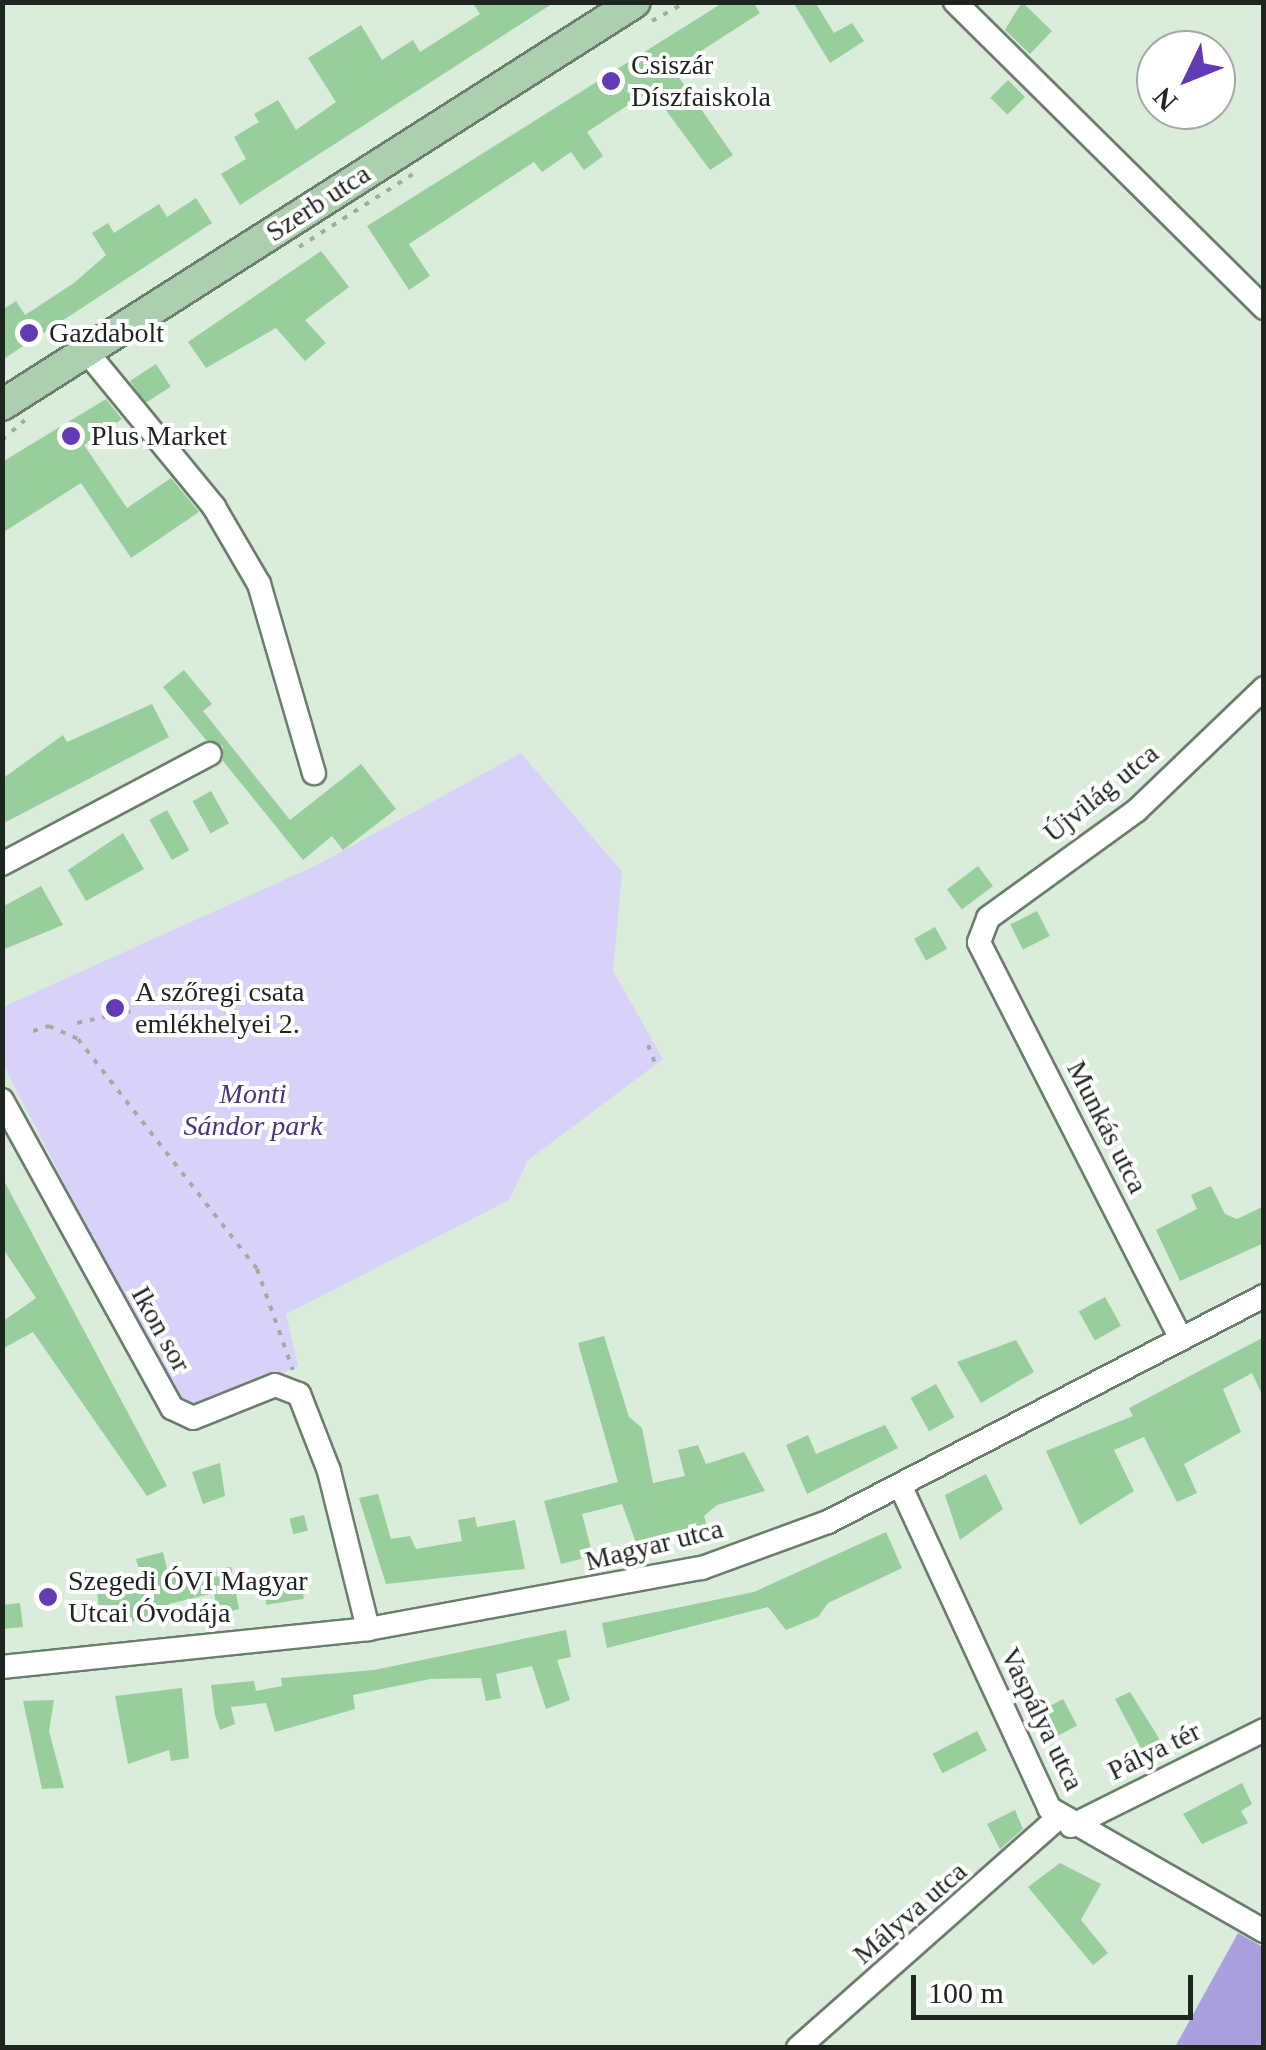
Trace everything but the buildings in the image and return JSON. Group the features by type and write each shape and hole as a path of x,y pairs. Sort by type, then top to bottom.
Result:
{"main road":[{"name":"Szerb utca","path":"2,406 635,2"}],"street":[{"path":"955,2 1264,308"},
{"path":"86,351 214,506 259,584 314,772"},
{"name":"Újvilág utca","path":"979,942 988,918 1138,810 1264,688"},
{"path":"2,864 210,754"},
{"name":"Munkás utca","path":"979,942 1181,1340"},
{"name":"Ikon sor","path":"2,1100 172,1408 192,1418 274,1385 299,1394"},
{"name":"Magyar utca","path":"2,1666 368,1629 702,1568 901,1486 1264,1296"},
{"path":"299,1394 329,1471 368,1629"},
{"name":"Vaspálya utca","path":"901,1486 1064,1822 1264,1931"},
{"name":"Pálya tér","path":"1064,1822 1264,1730"},
{"name":"Mályva utca","path":"798,2048 1064,1822"}],"path":[{"path":"77,1023 130,1011"},
{"path":"33,1031 48,1026 78,1039 257,1269 299,1394"},
{"path":"648,1044 655,1063"}],"green space":[{"name":"Monti Sándor park","path":"521,753 622,872 613,971 663,1059 528,1160 509,1200 286,1314 298,1366 198,1410 178,1404 3,1064 3,1007 319,864"}],"shaded area":[{"path":"1238,1933 1263,1947 1263,2047 1175,2047"}],"place":[{"name":"Csiszár Díszfaiskola","path":"611,81"},
{"name":"Gazdabolt","path":"29,333"},
{"name":"Plus Market","path":"71,436"},
{"name":"A szőregi csata emlékhelyei 2.","path":"115,1008"},
{"name":"Szegedi ÓVI Magyar Utcai Óvodája","path":"48,1597"}]}
